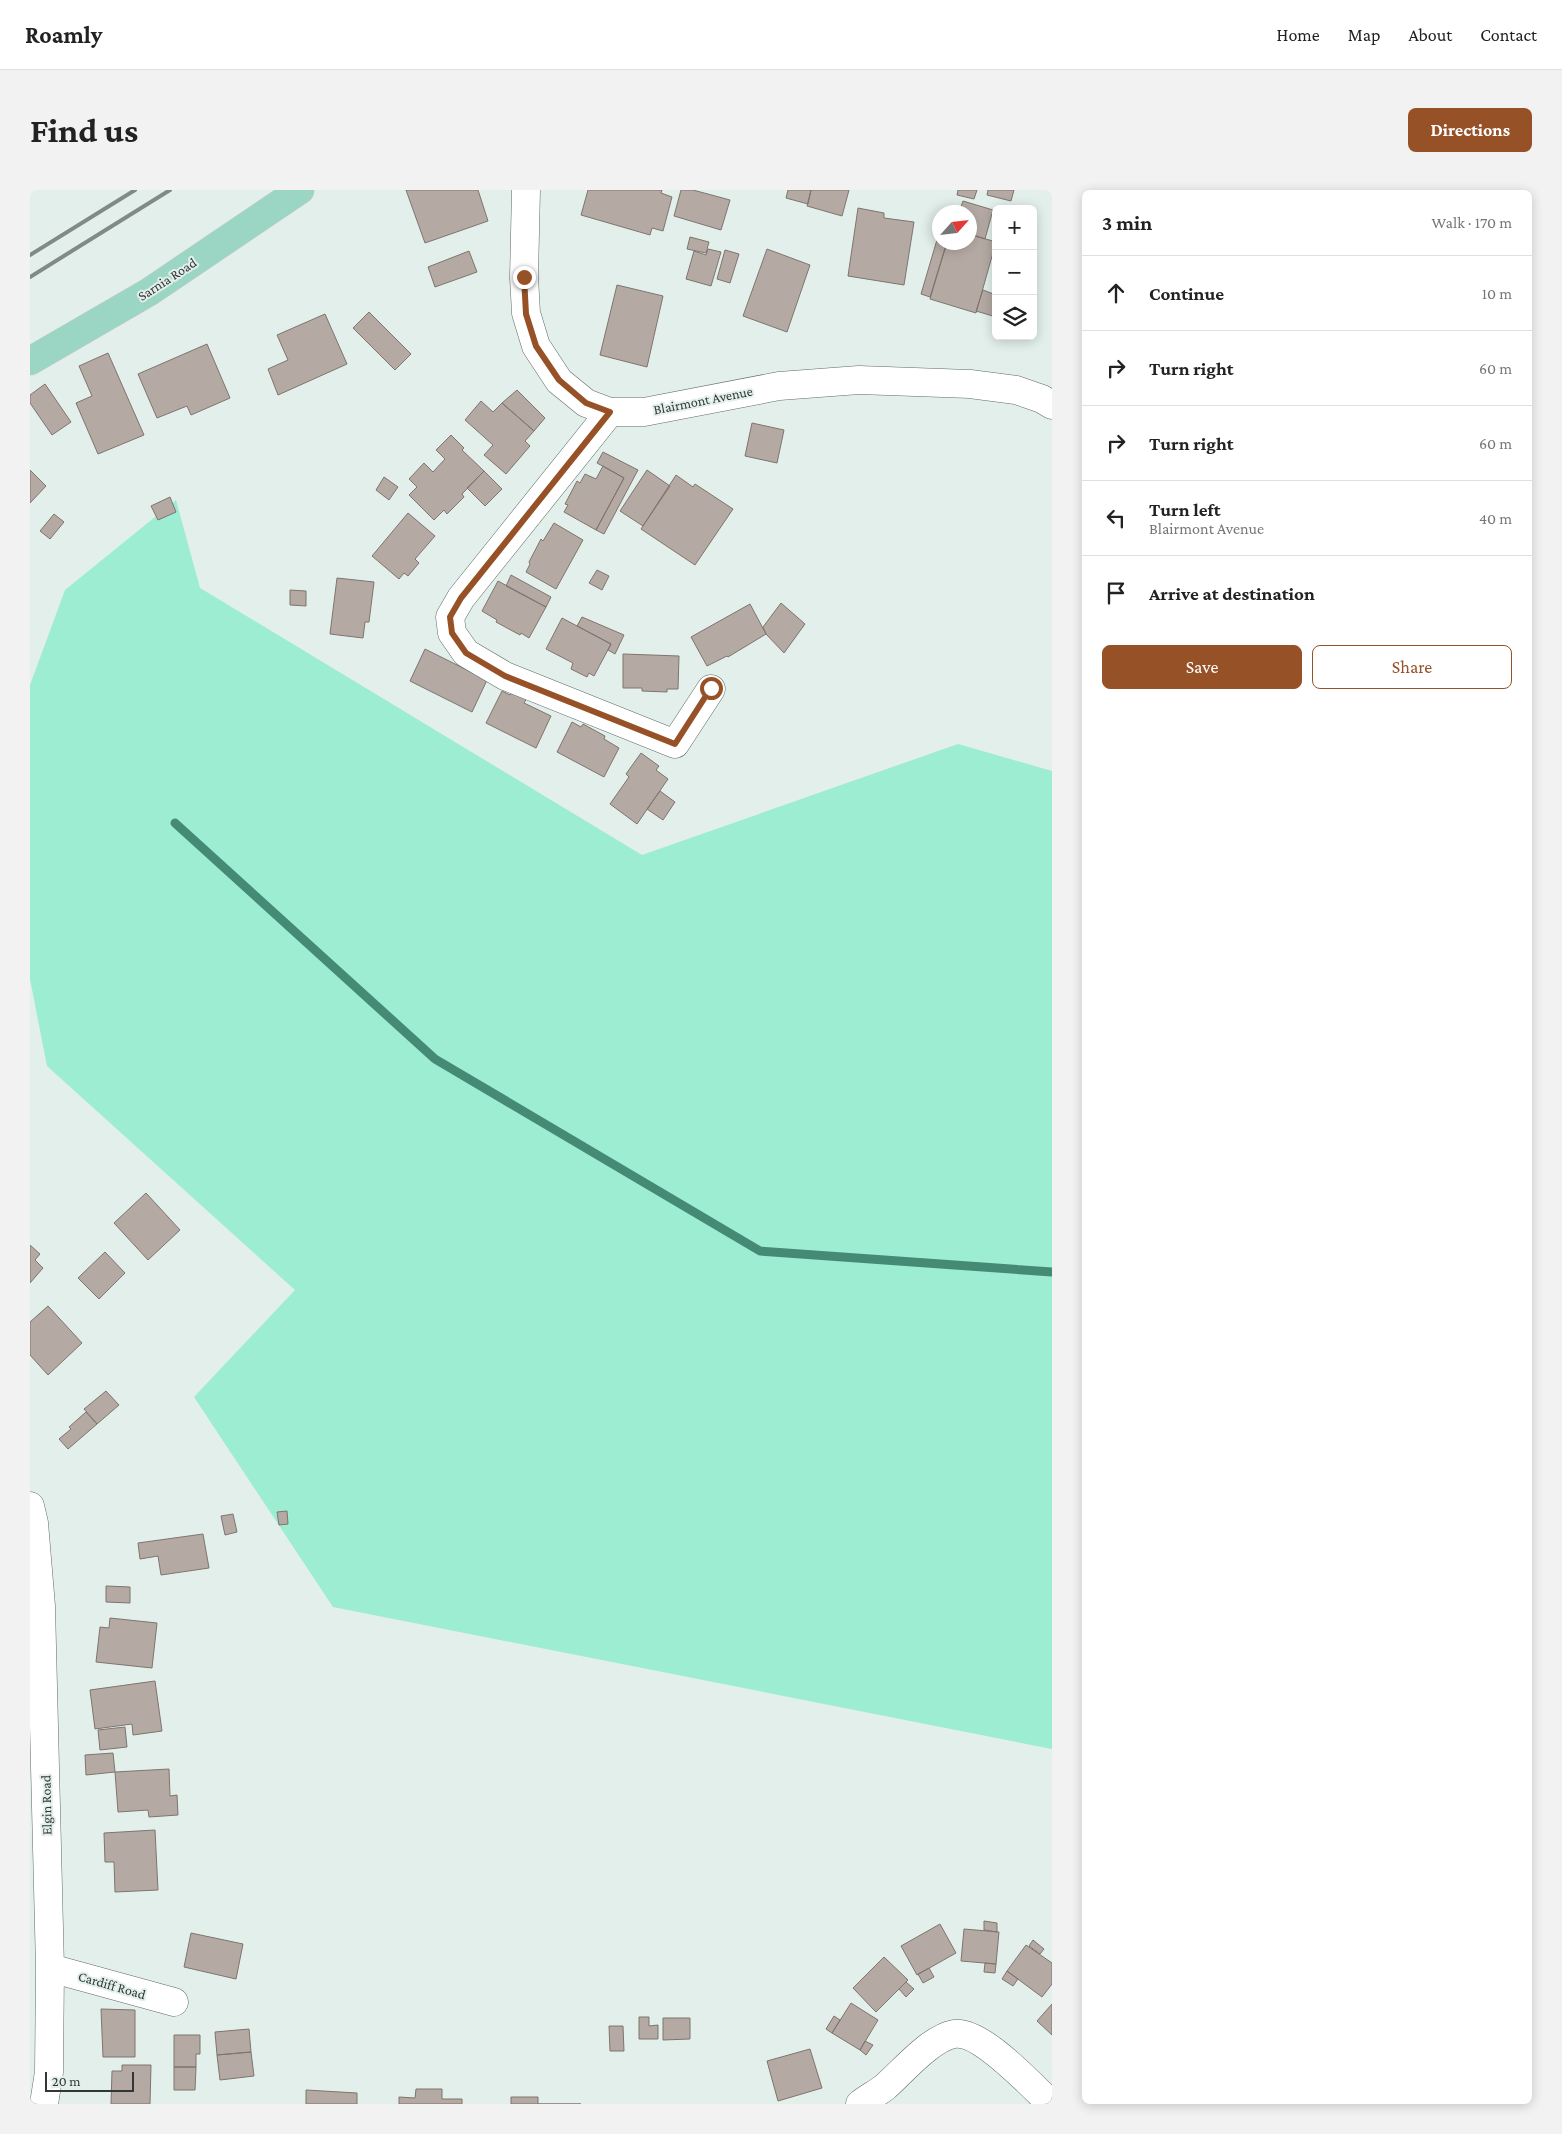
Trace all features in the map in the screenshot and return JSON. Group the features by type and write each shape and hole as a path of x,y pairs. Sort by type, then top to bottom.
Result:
{"main road":[{"name":"Sarnia Road","path":"30,361 149,292 300,190"}],"street":[{"name":"Blairmont Avenue","path":"526,190 524,277 526,314 536,346 559,380 586,403 610,412 644,412 779,386 859,380 970,384 1016,390 1042,399 1052,405"},
{"path":"610,412 461,598 450,617 452,633 466,653 505,676 675,744 711,688"},
{"name":"Elgin Road","path":"30,1506 34,1523 41,1606 50,1968 49,2072 44,2104"},
{"name":"Cardiff Road","path":"50,1968 174,2002"},
{"path":"860,2104 883,2088 942,2038 955,2034 968,2035 985,2044 1051,2104"}],"green space":[{"path":"176,500 200,588 642,855 958,744 1052,771 1052,1749 333,1607 194,1397 295,1290 47,1066 30,979 30,685 65,590"}],"building":[{"path":"406,190 478,190 488,221 425,243"},
{"path":"588,190 662,190 661,193 672,197 663,231 652,228 650,235 581,215"},
{"path":"681,190 693,190 730,200 721,230 674,216"},
{"path":"788,190 811,190 808,204 786,198"},
{"path":"811,190 849,190 842,216 807,206"},
{"path":"958,190 977,190 974,199 957,195"},
{"path":"988,190 1014,190 1011,201 987,195"},
{"path":"963,201 976,205 962,205"},
{"path":"977,205 992,210 985,239 977,236"},
{"path":"858,208 884,213 884,218 914,222 904,285 848,276"},
{"path":"977,236 992,241 992,256 976,313 930,299 945,250 977,250"},
{"path":"690,237 709,242 706,253 687,249"},
{"path":"708,249 721,252 711,286 686,279 694,251 706,255"},
{"path":"767,249 810,265 787,332 743,316"},
{"path":"725,250 739,254 730,283 717,279"},
{"path":"934,250 945,250 930,297 921,294"},
{"path":"469,251 477,272 435,287 428,267"},
{"path":"617,285 663,296 647,367 600,355"},
{"path":"983,290 992,293 992,316 976,311"},
{"path":"369,312 411,354 395,370 353,328"},
{"path":"325,314 347,364 278,395 268,369 288,360 277,335"},
{"path":"207,344 230,398 191,415 187,406 157,418 138,374"},
{"path":"108,353 144,435 98,454 76,403 92,396 79,366"},
{"path":"45,384 71,422 52,435 30,403 30,395"},
{"path":"517,390 545,418 534,431 502,403"},
{"path":"481,401 493,412 502,403 534,431 525,441 530,446 506,474 484,455 493,445 465,420"},
{"path":"752,423 784,430 777,463 745,456"},
{"path":"451,435 464,448 462,450 484,471 462,494 464,497 447,514 444,510 434,520 409,495 417,487 409,479 424,463 433,472 445,459 436,450"},
{"path":"603,452 638,470 604,534 596,530 624,478 597,463"},
{"path":"603,466 624,478 596,530 564,512 568,505 565,504 577,481 580,483 585,474 596,479"},
{"path":"30,470 46,486 30,503"},
{"path":"647,470 670,486 643,526 620,511"},
{"path":"484,471 502,489 485,506 467,488"},
{"path":"676,475 693,487 695,484 733,509 695,565 641,529"},
{"path":"384,477 398,487 389,500 376,490"},
{"path":"170,497 176,512 158,520 151,506"},
{"path":"408,513 435,536 415,559 419,563 408,576 404,573 399,579 372,556"},
{"path":"54,514 64,522 50,539 40,531"},
{"path":"554,523 583,540 556,589 526,572 541,539 543,541"},
{"path":"597,570 609,576 602,590 589,583"},
{"path":"511,575 551,597 546,607 506,586"},
{"path":"337,578 374,582 369,622 365,622 363,638 330,634"},
{"path":"498,581 546,607 529,638 496,622 497,620 482,611"},
{"path":"290,590 306,591 306,606 290,605"},
{"path":"781,603 805,624 784,653 766,634 763,627"},
{"path":"750,604 766,634 728,657 707,666 691,637"},
{"path":"582,617 624,635 615,654 608,650 611,644 577,626"},
{"path":"562,618 611,644 594,676 589,673 587,677 571,669 573,663 546,649"},
{"path":"425,649 487,680 472,712 410,681"},
{"path":"623,654 679,656 678,689 667,689 667,692 642,691 642,688 623,688"},
{"path":"502,691 510,695 512,691 527,698 524,703 551,716 536,748 486,723"},
{"path":"572,722 581,727 583,724 605,736 604,739 619,748 604,777 557,752"},
{"path":"641,753 659,766 656,770 668,779 637,824 610,804 629,777 626,774"},
{"path":"660,791 675,802 663,820 647,809"},
{"path":"146,1193 180,1230 148,1260 114,1223"},
{"path":"30,1245 40,1254 35,1260 43,1268 30,1283"},
{"path":"105,1252 125,1273 99,1299 78,1278"},
{"path":"48,1306 82,1343 48,1375 30,1355 30,1322"},
{"path":"106,1391 119,1405 97,1424 84,1409"},
{"path":"86,1412 97,1424 68,1449 59,1439"},
{"path":"287,1511 288,1524 279,1525 277,1512"},
{"path":"233,1514 237,1532 225,1535 221,1516"},
{"path":"203,1534 209,1568 161,1575 158,1556 140,1559 138,1543"},
{"path":"106,1586 130,1587 130,1603 106,1602"},
{"path":"110,1618 157,1623 152,1668 96,1662 100,1627 109,1628"},
{"path":"155,1681 162,1731 133,1735 132,1724 95,1729 90,1690"},
{"path":"125,1727 127,1747 100,1750 98,1730"},
{"path":"113,1753 115,1772 86,1775 85,1755"},
{"path":"169,1769 170,1796 177,1795 178,1815 149,1817 148,1810 118,1812 115,1772"},
{"path":"155,1830 158,1890 115,1892 114,1862 105,1862 104,1833"},
{"path":"984,1921 997,1923 997,1932 984,1930"},
{"path":"940,1924 956,1953 917,1975 901,1946"},
{"path":"964,1929 999,1932 996,1964 961,1961"},
{"path":"191,1933 243,1944 236,1979 184,1967"},
{"path":"1033,1940 1044,1949 1040,1954 1029,1946"},
{"path":"1026,1945 1052,1963 1052,1984 1042,1997 1007,1971"},
{"path":"884,1957 908,1980 876,2012 853,1988"},
{"path":"985,1963 996,1964 995,1973 984,1972"},
{"path":"929,1968 934,1977 923,1983 918,1974"},
{"path":"1007,1971 1018,1979 1013,1986 1002,1979"},
{"path":"906,1982 914,1989 906,1997 899,1989"},
{"path":"851,2003 878,2020 860,2050 832,2033"},
{"path":"1052,2004 1052,2035 1037,2021"},
{"path":"101,2009 135,2010 135,2057 103,2057"},
{"path":"834,2016 840,2020 832,2033 826,2029"},
{"path":"639,2017 649,2017 649,2026 658,2025 658,2039 639,2039"},
{"path":"663,2018 690,2018 690,2039 663,2040"},
{"path":"609,2026 623,2026 624,2051 610,2051"},
{"path":"249,2029 251,2052 217,2055 215,2032"},
{"path":"174,2035 200,2035 200,2054 196,2054 196,2067 174,2067"},
{"path":"865,2041 873,2045 866,2055 860,2050"},
{"path":"810,2049 822,2088 778,2101 767,2061"},
{"path":"251,2052 254,2076 220,2080 217,2055"},
{"path":"122,2065 151,2065 150,2104 111,2104 112,2071 122,2071"},
{"path":"174,2067 196,2067 195,2090 174,2090"},
{"path":"416,2089 442,2089 442,2099 462,2099 462,2104 399,2104 399,2097 415,2098"},
{"path":"306,2090 357,2093 357,2104 306,2104"},
{"path":"511,2097 538,2097 538,2104 511,2104"}],"waterway":[{"path":"175,823 435,1059 760,1251 1052,1272"}],"railway":[{"path":"30,255 135,190"},
{"path":"30,277 170,190"}],"route":[{"path":"524,277 526,314 536,346 559,380 586,403 610,412 461,598 450,617 452,633 466,653 505,676 675,744 711,688"}]}
